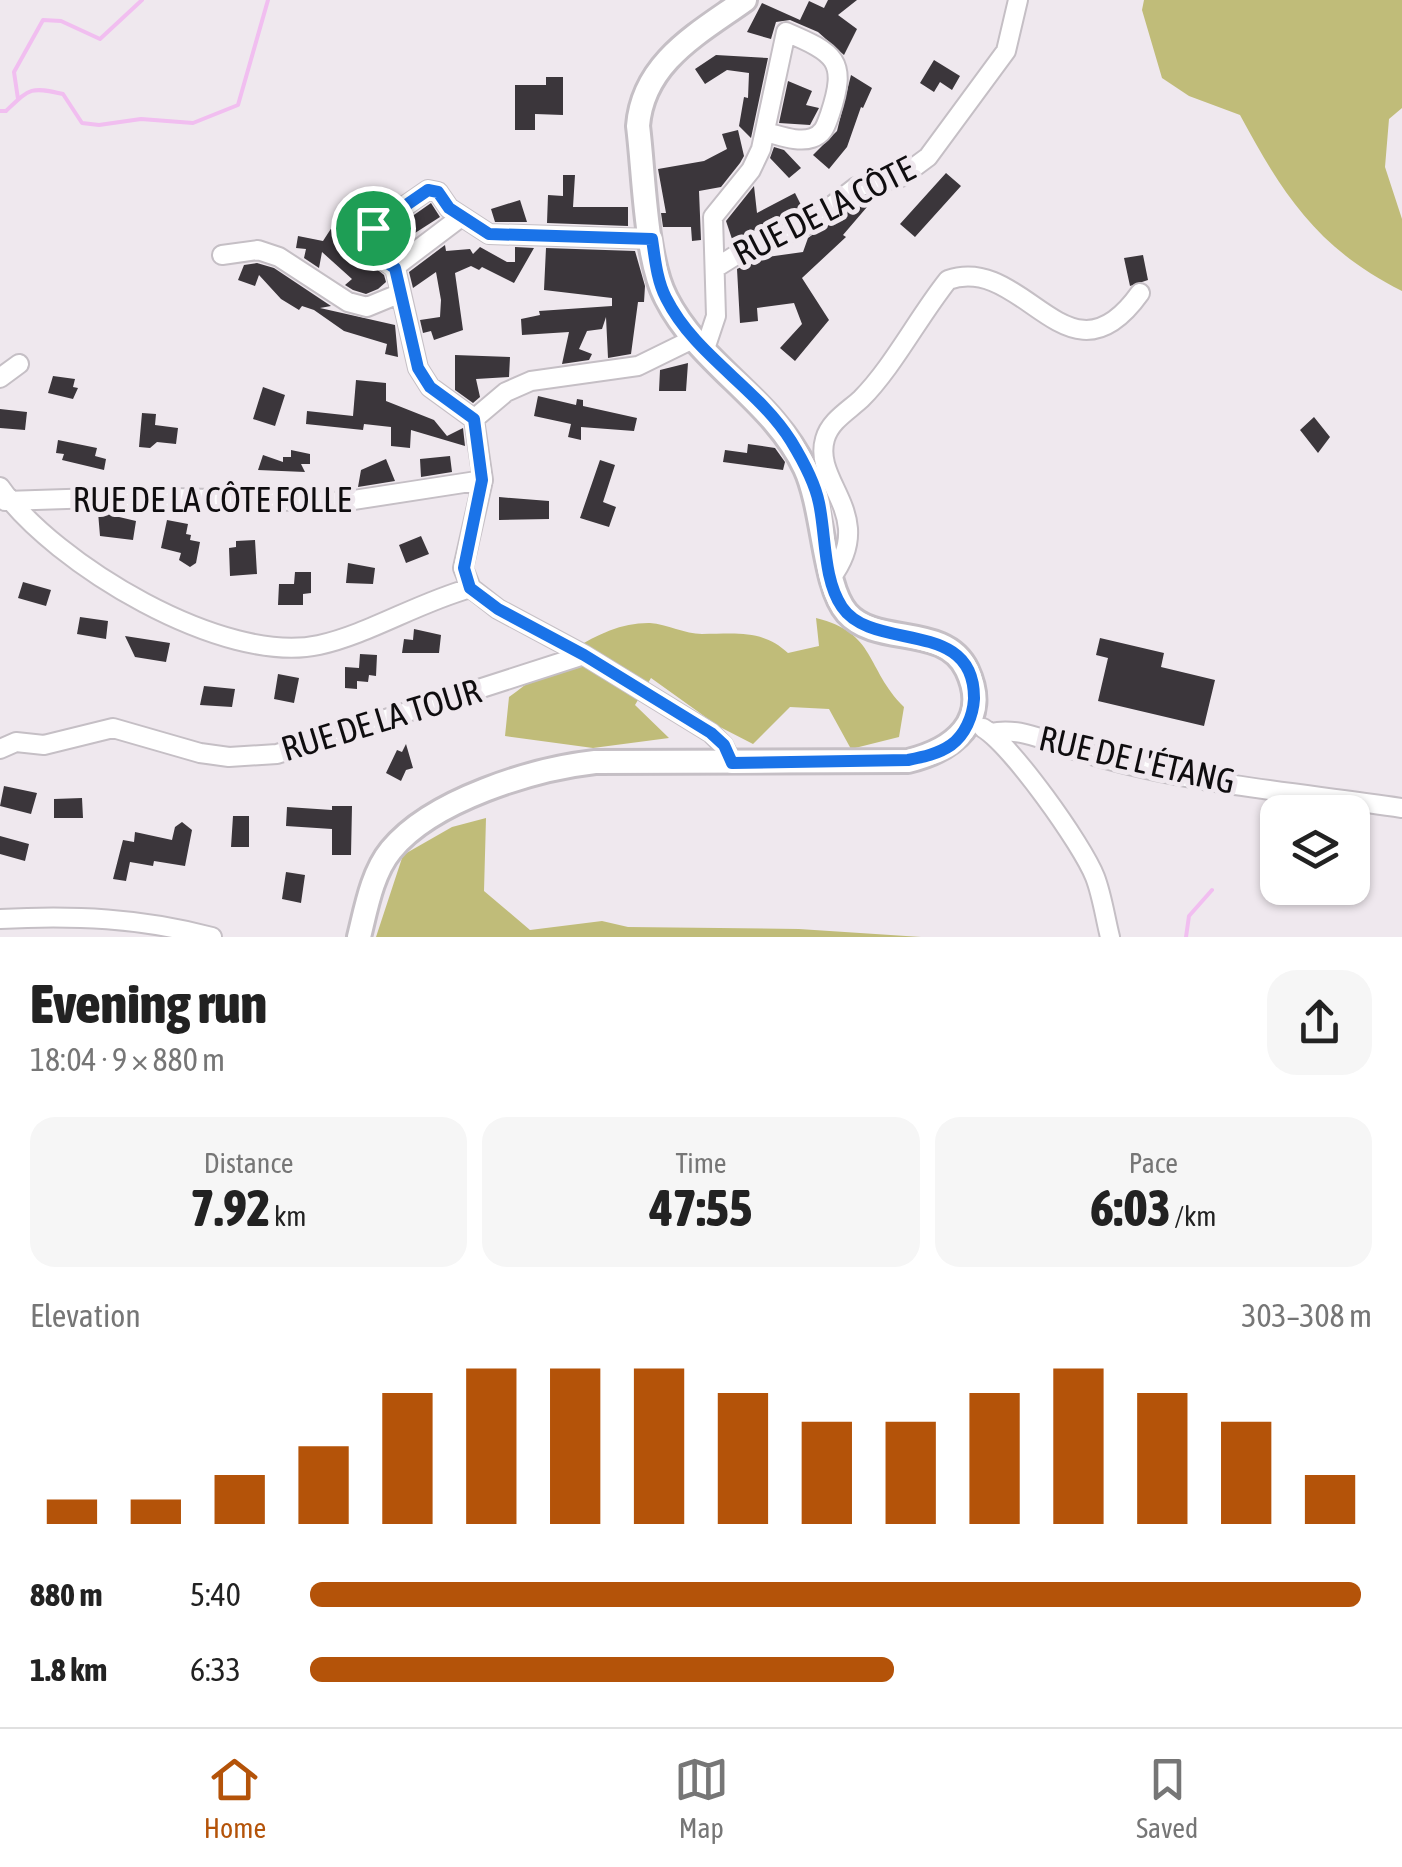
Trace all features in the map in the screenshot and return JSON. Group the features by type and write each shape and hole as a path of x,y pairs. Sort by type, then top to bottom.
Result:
{"street":[{"path":"359,937 373,887 390,850 436,814 465,800 566,765 908,760 950,746 970,720 974,691 966,667 953,652 925,639 887,632 852,618 840,605 831,578 819,500 790,440 770,414 699,344 664,293 652,239 638,126 642,104 667,57 745,0"},
{"name":"RUE DE LA CÔTE","path":"717,267 741,252 807,225 856,187 901,177 928,157 1006,52 1018,0"},
{"path":"474,419 506,392 532,381 638,366 713,335 717,267 713,217 751,170 764,132 786,32 818,46 838,67 840,83 825,130 816,138 802,140 764,132"},
{"path":"652,239 538,234 509,238 489,234 461,217 438,192 428,190 373,228 370,238 380,258 395,268 418,368 430,387 474,419 482,480 464,568 470,588 498,609 584,655 711,733 724,745 732,763"},
{"path":"395,268 461,217"},
{"path":"222,254 258,250 280,256 348,302 368,307 402,294"},
{"path":"831,578 839,568 849,518 824,456 824,440 832,424 864,396 948,280 966,273 986,278 1070,328 1090,332 1107,328 1124,315 1140,292"},
{"path":"0,378 18,364"},
{"name":"RUE DE LA CÔTE FOLLE","path":"3,497 341,502 482,480"},
{"path":"3,497 44,537 154,609 248,643 287,650 322,645 439,596 470,588"},
{"name":"RUE DE LA TOUR","path":"0,749 16,742 44,745 114,728 200,753 229,757 277,754 584,655"},
{"path":"970,720 991,733 1084,854 1096,879 1110,937"},
{"name":"RUE DE L'ÉTANG","path":"991,733 1019,732 1121,764 1187,778 1402,808"},
{"path":"0,919 81,916 170,926 212,937"}],"shaded area":[{"path":"1144,0 1402,0 1402,108 1389,119 1385,167 1402,219 1402,291 1373,275 1325,238 1288,195 1240,115 1189,96 1162,78 1142,10"},
{"path":"816,618 836,625 860,642 904,707 899,737 851,749 829,709 790,707 753,744 718,726 651,678 635,705 669,738 593,748 505,736 509,697 575,649 611,630 650,623 696,634 748,634 768,640 788,653 819,646"},
{"path":"486,818 484,891 530,930 602,921 628,927 799,929 921,937 376,937 403,855 452,827"}],"building":[{"path":"828,0 857,0 838,15 857,29 844,55 818,32 790,20 776,22 771,39 747,32 762,3 800,20 809,1 824,8"},
{"path":"716,55 768,58 751,138 739,126 744,97 748,98 749,73 727,70 705,84 695,69"},
{"path":"934,60 960,76 952,90 940,82 934,92 920,83"},
{"path":"851,75 872,88 847,147 829,169 813,155 837,131"},
{"path":"546,77 563,77 563,115 535,114 535,130 515,130 515,85 546,85"},
{"path":"788,81 812,91 806,105 819,108 810,125 779,123"},
{"path":"738,130 744,156 740,163 721,187 699,191 701,240 692,241 691,227 663,227 661,213 666,213 658,169 704,161 727,149 722,134"},
{"path":"774,147 784,150 801,168 789,178 770,158"},
{"path":"946,173 961,186 915,237 900,224"},
{"path":"563,175 575,175 573,207 628,207 628,226 547,223 548,195 563,196"},
{"path":"754,186 757,213 795,193 803,209 733,242 726,221"},
{"path":"861,199 867,207 843,235 846,237 802,278 829,320 795,361 780,348 802,324 794,303 757,308 758,321 740,323 737,269 760,258 803,252 808,238"},
{"path":"520,200 527,222 495,222 491,209"},
{"path":"431,203 440,217 390,249 384,236"},
{"path":"334,224 358,235 369,263 384,275 386,282 378,289 366,294 353,290 345,285 352,279 322,252 319,268 304,258 306,249 296,248 298,236 323,241"},
{"path":"445,245 446,251 470,249 473,254 480,247 507,262 515,262 515,247 534,248 514,283 482,267 479,270 471,266 455,273 463,330 434,340 431,331 423,333 420,320 440,317 436,272 413,288 409,272"},
{"path":"546,248 635,251 645,286 644,302 638,302 631,354 608,358 606,317 602,329 587,331 579,349 592,354 589,360 562,364 569,332 522,335 521,319 540,315 539,311 612,306 612,298 544,290"},
{"path":"1143,255 1148,280 1130,286 1124,258"},
{"path":"257,263 274,268 331,306 320,308 395,325 398,357 385,354 387,344 344,331 314,310 302,306 299,310 281,299 259,275 255,286 238,280 244,265"},
{"path":"455,355 510,357 509,377 476,379 480,397 473,403 455,390"},
{"path":"688,363 686,391 659,391 660,370"},
{"path":"53,376 75,379 73,387 78,388 73,399 48,393"},
{"path":"356,380 386,383 386,401 434,420 447,436 463,428 465,446 411,430 410,448 391,446 391,427 364,424 363,430 306,424 307,411 353,416"},
{"path":"263,387 285,395 275,426 253,419"},
{"path":"538,396 576,405 577,399 583,400 583,406 637,418 634,431 581,427 581,440 568,437 571,424 534,416"},
{"path":"0,409 27,412 25,430 0,428"},
{"path":"142,413 156,414 155,425 178,428 176,444 157,442 150,448 139,447"},
{"path":"1314,417 1330,437 1318,453 1300,430"},
{"path":"58,440 97,448 95,456 106,459 104,470 62,460 64,454 56,453"},
{"path":"748,444 775,448 785,462 783,470 723,462 725,450 747,453"},
{"path":"291,450 310,454 310,464 301,464 305,472 258,470 263,455 283,462 283,457 291,457"},
{"path":"450,456 452,472 421,477 420,459"},
{"path":"386,459 395,481 358,487 361,470"},
{"path":"600,460 615,465 603,502 616,507 609,527 580,518"},
{"path":"499,497 549,501 549,519 499,520"},
{"path":"98,512 136,521 133,540 100,536"},
{"path":"167,520 188,524 186,534 191,535 190,540 200,542 196,563 190,567 179,560 181,553 161,548"},
{"path":"421,536 429,554 406,563 399,545"},
{"path":"255,540 257,574 230,576 229,548 236,547 236,541"},
{"path":"348,563 375,568 373,584 346,583"},
{"path":"295,572 311,572 311,593 303,594 303,605 278,605 279,584 294,584"},
{"path":"23,582 51,590 46,606 18,598"},
{"path":"80,617 108,621 106,639 77,634"},
{"path":"414,629 441,635 439,653 402,653 404,639 413,640"},
{"path":"125,636 170,643 166,662 135,657"},
{"path":"1100,638 1164,653 1161,667 1215,680 1204,726 1098,701 1108,658 1096,655"},
{"path":"360,654 377,655 376,676 369,675 368,682 357,681 357,689 345,688 345,667 359,668"},
{"path":"278,674 299,678 294,703 274,699"},
{"path":"204,686 235,689 232,707 200,705"},
{"path":"406,744 413,768 406,770 401,781 386,773 397,750 402,752"},
{"path":"4,786 37,793 31,814 0,806"},
{"path":"82,798 83,818 54,818 54,799"},
{"path":"332,806 352,806 351,855 332,855 332,829 286,826 287,807 332,810"},
{"path":"233,816 249,816 249,847 231,847"},
{"path":"182,822 192,830 185,866 130,862 126,881 113,879 123,840 134,842 135,832 172,840 175,827"},
{"path":"0,836 29,844 25,861 0,854"},
{"path":"286,872 305,875 301,903 282,899"}],"waterway":[{"path":"18,99 14,72 43,20 61,21 100,39 142,0"},
{"path":"0,111 37,90 63,94 82,123 99,125 141,119 193,123 238,105 268,0"},
{"path":"1186,937 1189,916 1212,890"}],"route":[{"path":"428,190 438,192 449,208 489,234 509,238 538,234 652,239 666,299 693,339 770,414 806,468 819,500 831,578 840,605 852,618 869,626 925,639 953,652 966,667 974,705 960,736 933,755 908,760 732,763 724,745 711,733 584,655 498,609 470,588 464,568 482,480 474,419 430,387 418,368 395,268 380,258 370,238 373,228 428,190"}]}
